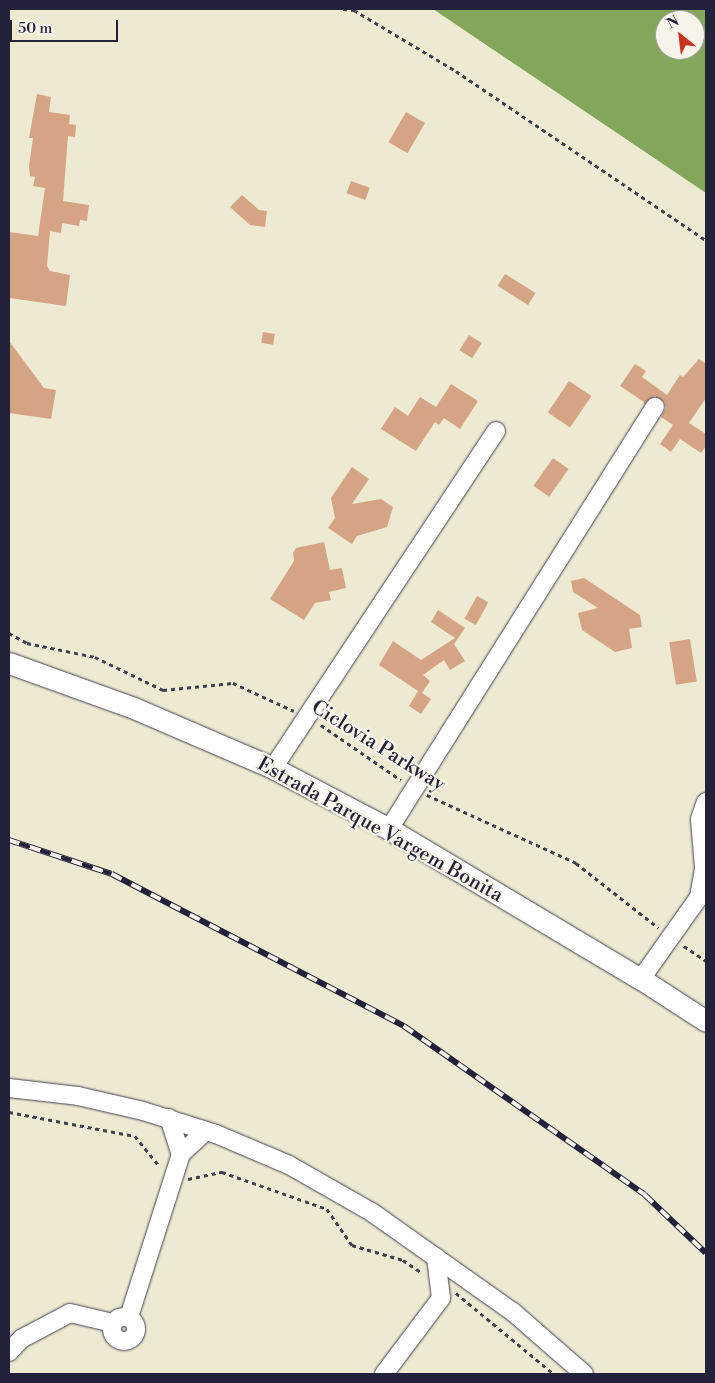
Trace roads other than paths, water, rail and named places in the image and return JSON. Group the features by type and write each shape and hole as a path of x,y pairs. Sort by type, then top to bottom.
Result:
{"main road":[{"name":"Estrada Parque Vargem Bonita","path":"9,662 134,708 273,768 389,830 641,979 706,1021"}],"street":[{"path":"389,830 416,790 655,407"},
{"path":"273,768 496,431"},
{"path":"641,979 669,936 699,897 704,868 700,819 706,802"},
{"path":"9,1088 78,1096 169,1118 206,1131 322,1182 373,1213 513,1312 584,1374"},
{"path":"169,1118 181,1154"},
{"path":"9,1352 16,1342 70,1313 121,1320 181,1154 206,1131"},
{"path":"384,1374 438,1305 440,1284 436,1257"}],"railway":[{"path":"9,840 112,874 404,1026 645,1195 706,1253"}]}
